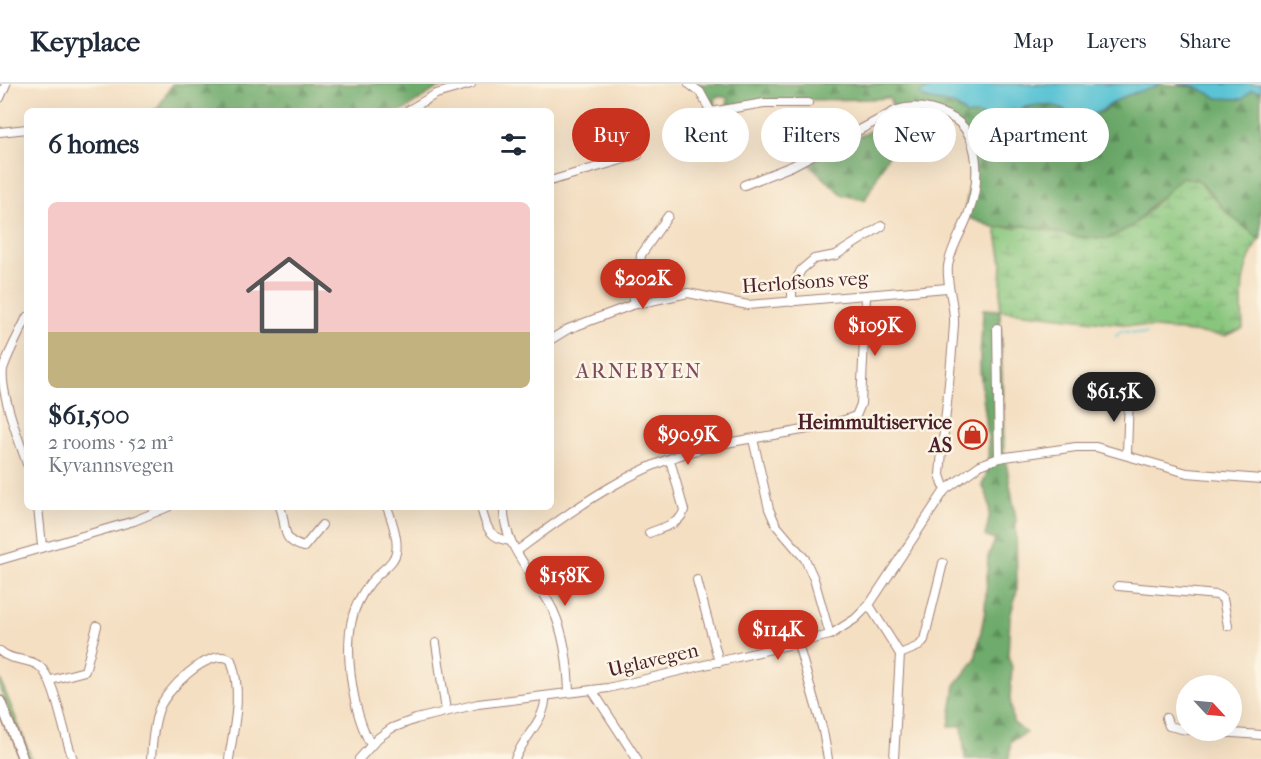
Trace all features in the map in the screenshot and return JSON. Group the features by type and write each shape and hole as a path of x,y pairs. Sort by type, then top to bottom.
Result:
{"street":[{"path":"0,98 6,84"},
{"path":"412,108 436,93 471,84"},
{"path":"689,84 700,92 711,112 764,103 808,103"},
{"path":"744,185 792,166 897,110 913,105 943,113 958,120 966,129 973,143 976,164 973,195 968,215 951,252 947,288 954,321 940,475 945,490"},
{"path":"0,132 24,129"},
{"path":"554,181 615,162"},
{"path":"632,305 638,283 641,255 668,216"},
{"path":"792,302 792,288 801,270 814,259 836,255 882,226"},
{"name":"Herlofsons veg","path":"554,338 568,329 632,305 688,293 734,304 792,302 947,288"},
{"path":"518,551 601,490 670,459 713,446 850,418 859,412 866,296"},
{"path":"24,323 1,370 4,400 24,456"},
{"path":"998,328 999,458"},
{"path":"1127,453 1129,397"},
{"path":"753,439 771,513 776,525 805,559 814,579 830,635"},
{"name":"Uglavegen","path":"359,759 370,745 392,728 446,711 478,704 592,690 830,635 855,619 869,605 945,490 980,465 999,458 1076,447 1096,447 1127,453 1187,472 1261,479"},
{"path":"649,533 678,521 683,516 684,510 670,459"},
{"path":"38,510 42,546"},
{"path":"0,560 124,524 160,510"},
{"path":"281,510 286,535 294,545 304,547 322,525"},
{"path":"370,745 355,702 351,673 351,627 358,600 387,568 397,551 396,531 388,510"},
{"path":"482,510 491,534 496,539 510,541"},
{"path":"504,510 510,541 547,599 560,627 567,661 569,692"},
{"path":"900,654 919,646 924,640 943,563"},
{"path":"697,580 718,662"},
{"path":"1118,586 1217,595 1223,599 1228,626"},
{"path":"869,605 900,654 894,759"},
{"path":"51,680 85,670 97,626"},
{"path":"436,643 446,711"},
{"path":"798,644 823,731 828,759"},
{"path":"0,651 8,658 40,666 51,680 63,733 73,759"},
{"path":"151,759 158,711 167,693 206,661 218,656 231,660 237,685 238,696 229,759"},
{"path":"592,690 637,759"},
{"path":"515,759 526,736 544,712 545,696"},
{"path":"0,701 23,759"},
{"path":"1166,718 1169,726 1176,727"},
{"path":"1242,734 1261,735"}],"green space":[{"path":"172,84 459,84 436,89 408,108 158,108"},
{"path":"697,84 935,84 925,99 949,102 968,115 968,150 964,137 956,126 956,108 893,108 889,98 788,100 727,106 728,98 716,96 715,108"},
{"path":"1160,84 1196,87 1218,98 1242,99 1251,90 1261,91 1261,240 1227,213 1199,181 1157,199 1134,225 1108,239 1077,237 1025,226 996,228 964,216 970,162 1109,162 1109,108 1107,108 1120,98"},
{"path":"1039,103 1059,108 1027,108"},
{"path":"873,129 873,162 885,162 865,200 842,195 809,164 813,162 861,162 861,136"},
{"path":"1182,177 1199,181 1227,213 1259,239 1248,261 1243,282 1243,328 1225,336 1000,310 1002,262 996,228 1025,226 1077,237 1108,239 1134,225"},
{"path":"983,309 1000,310 1004,450 1016,519 1017,591 1010,617 1008,656 1012,667 1010,698 1013,722 1026,733 1011,741 1009,759 965,759 962,726 949,726 955,685 975,660 985,611 988,557 995,540 985,536 990,510 982,485 988,461 980,369"},
{"path":"0,679 32,759 27,759 0,689"}],"water":[{"path":"935,84 1160,84 1126,96 1105,108 1059,108 1039,105 1023,108 968,108 968,115 953,105 930,100 919,94"},
{"path":"1177,84 1261,84 1261,91 1251,90 1243,99 1218,98 1196,87"}],"waterway":[{"path":"1116,336 1121,331 1146,334"}],"place":[{"name":"Heimmultiservice AS","path":"973,434"}],"district":[{"name":"ARNEBYEN","path":"639,371"}]}
